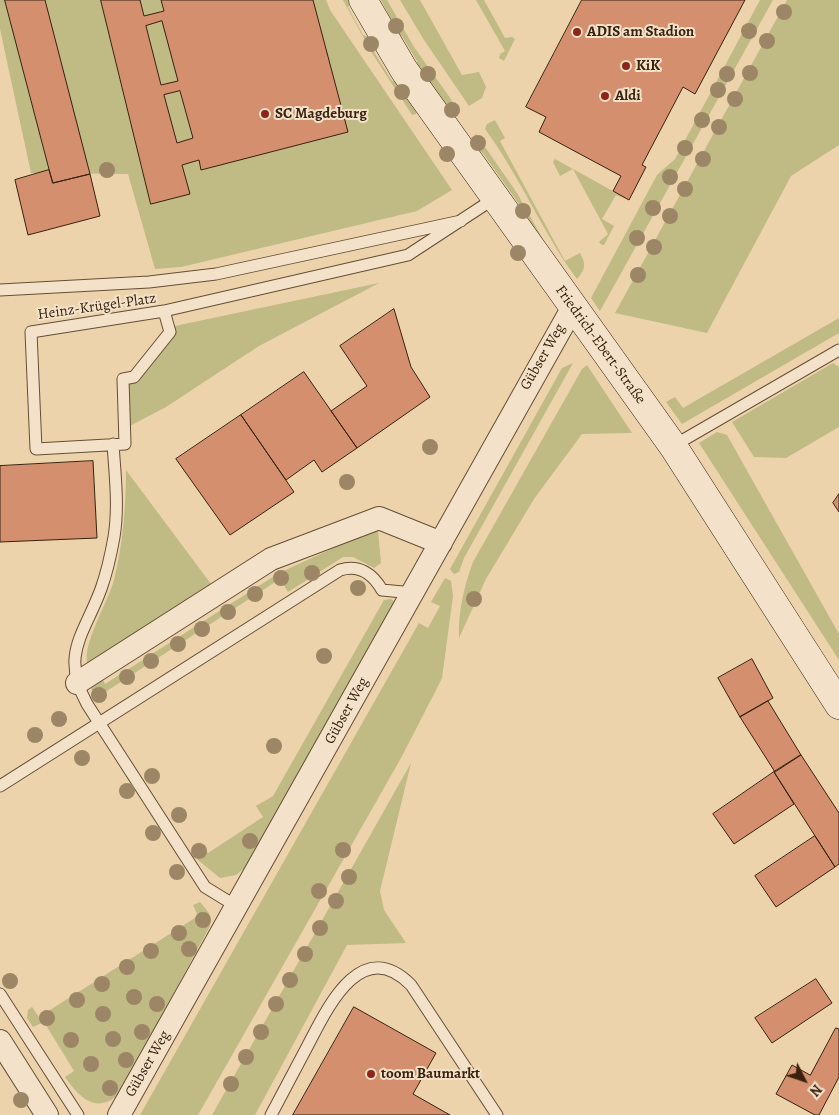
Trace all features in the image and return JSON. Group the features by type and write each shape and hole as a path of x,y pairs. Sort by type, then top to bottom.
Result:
{"street":[{"name":"Friedrich-Ebert-Straße","path":"363,0 404,70 673,446 837,699"},
{"name":"Gübser Weg","path":"119,1115 441,543 542,358 573,307"},
{"path":"77,683 271,558 379,518 441,543"},
{"path":"0,1040 47,1115"}],"lane":[{"path":"164,311 408,255 495,198"},
{"path":"0,290 149,282 216,274 460,221"},
{"name":"Heinz-Krügel-Platz","path":"164,311 170,332 134,377 123,378 125,444 113,444 36,449 31,332 164,311"},
{"path":"673,446 839,350"},
{"path":"113,444 116,498 114,535 101,588 78,643 74,665 77,683 99,723 205,888 236,906"},
{"path":"0,786 340,570 357,568 374,577 382,590 413,593"},
{"path":"271,1115 335,995 357,975 374,969 396,974 411,985 498,1115"},
{"path":"0,994 78,1115"}],"shaded area":[{"path":"0,0 326,0 330,10 452,190 417,211 181,267 155,269 128,174 31,173 0,29"},
{"path":"343,0 352,0 348,7 363,35 373,39 377,45 374,52 392,81 399,82 418,108 416,114 412,115 372,53"},
{"path":"381,0 387,0 414,47 460,112 455,114 449,113 416,69 417,61 402,36 393,34 389,27 391,19"},
{"path":"400,0 420,0 462,75 479,72 486,87 482,98 469,106 424,40"},
{"path":"476,0 484,0 505,38 512,37 515,39 504,61 499,58 500,54 505,51"},
{"path":"760,0 773,0 600,311 591,298 657,175 675,159"},
{"path":"787,0 839,0 839,145 791,176 707,333 615,313"},
{"path":"495,120 505,138 500,141 565,261 580,253 584,266 577,279 564,261 498,147 485,129 487,124"},
{"path":"476,134 517,193 558,266 518,212 519,204 482,152 474,150 470,140"},
{"path":"555,159 629,200 616,195 602,219 614,226 604,245 599,242 608,234 573,169 560,176 553,162"},
{"path":"379,283 259,346 166,407 124,429 123,379 134,377 170,327"},
{"path":"839,318 839,333 682,424 666,402 675,397 683,408"},
{"path":"573,363 464,558 459,572 454,574 450,569 562,368"},
{"path":"833,363 839,367 839,427 786,458 754,457 732,422"},
{"path":"587,365 632,433 582,434 534,499 486,579 459,638 459,618 462,599 473,562 582,369"},
{"path":"717,432 727,435 839,634 839,660 699,443"},
{"path":"126,470 211,584 87,663 92,633 111,589 120,552"},
{"path":"364,526 378,531 381,563 374,568 353,557 343,557 288,592 280,579 96,698 91,688 103,680 105,684 279,573 366,533"},
{"path":"445,578 451,581 453,596 442,678 401,758 198,1115 140,1115 419,623 428,628 440,606 431,602"},
{"path":"391,599 394,601 393,606 246,867 236,875 220,878 198,860 193,850 200,842 208,853 263,817 256,806 273,796 384,600"},
{"path":"411,763 380,891 384,910 406,943 347,945 255,1115 212,1115"},
{"path":"200,902 209,913 210,926 119,1094 103,1103 95,1103 82,1097 65,1077 74,1071 44,1022 33,1027 27,1018 28,1010 32,1007 39,1017 198,916 193,905"}],"building":[{"path":"5,0 45,0 90,174 53,183"},
{"name":"SC Magdeburg","path":"101,0 140,0 144,16 164,11 161,0 313,0 348,132 201,170 199,160 182,165 190,194 151,204","holes":["162,21 178,81 161,85 146,26","180,91 193,138 177,143 164,95"]},
{"path":"582,0 745,0 695,94 683,87 642,165 646,167 629,200 613,191 621,176 539,132 546,117 526,107"},
{"path":"49,170 53,183 90,174 100,216 28,235 15,180"},
{"path":"394,309 411,367 430,397 357,448 331,411 367,386 340,346"},
{"path":"304,372 357,448 322,472 314,460 286,480 241,415"},
{"path":"241,415 294,492 230,535 176,459"},
{"path":"93,461 97,538 0,542 0,466"},
{"path":"839,494 839,512 833,503"},
{"path":"752,659 773,698 740,717 718,678"},
{"path":"768,701 801,755 775,772 740,717"},
{"path":"801,755 839,813 839,864 835,867 774,772"},
{"path":"774,772 794,804 734,844 713,814"},
{"path":"815,836 835,867 776,907 755,876"},
{"path":"816,979 832,1003 772,1043 755,1018"},
{"name":"toom Baumarkt","path":"354,1007 436,1053 413,1094 450,1115 293,1115"},
{"path":"836,1028 839,1029 839,1077 819,1115 815,1115 776,1094 792,1065 810,1075"}],"place":[{"name":"ADIS am Stadion","path":"577,32"},
{"name":"KiK","path":"626,66"},
{"name":"Aldi","path":"605,96"},
{"name":"SC Magdeburg","path":"265,114"},
{"name":"toom Baumarkt","path":"371,1074"}]}
